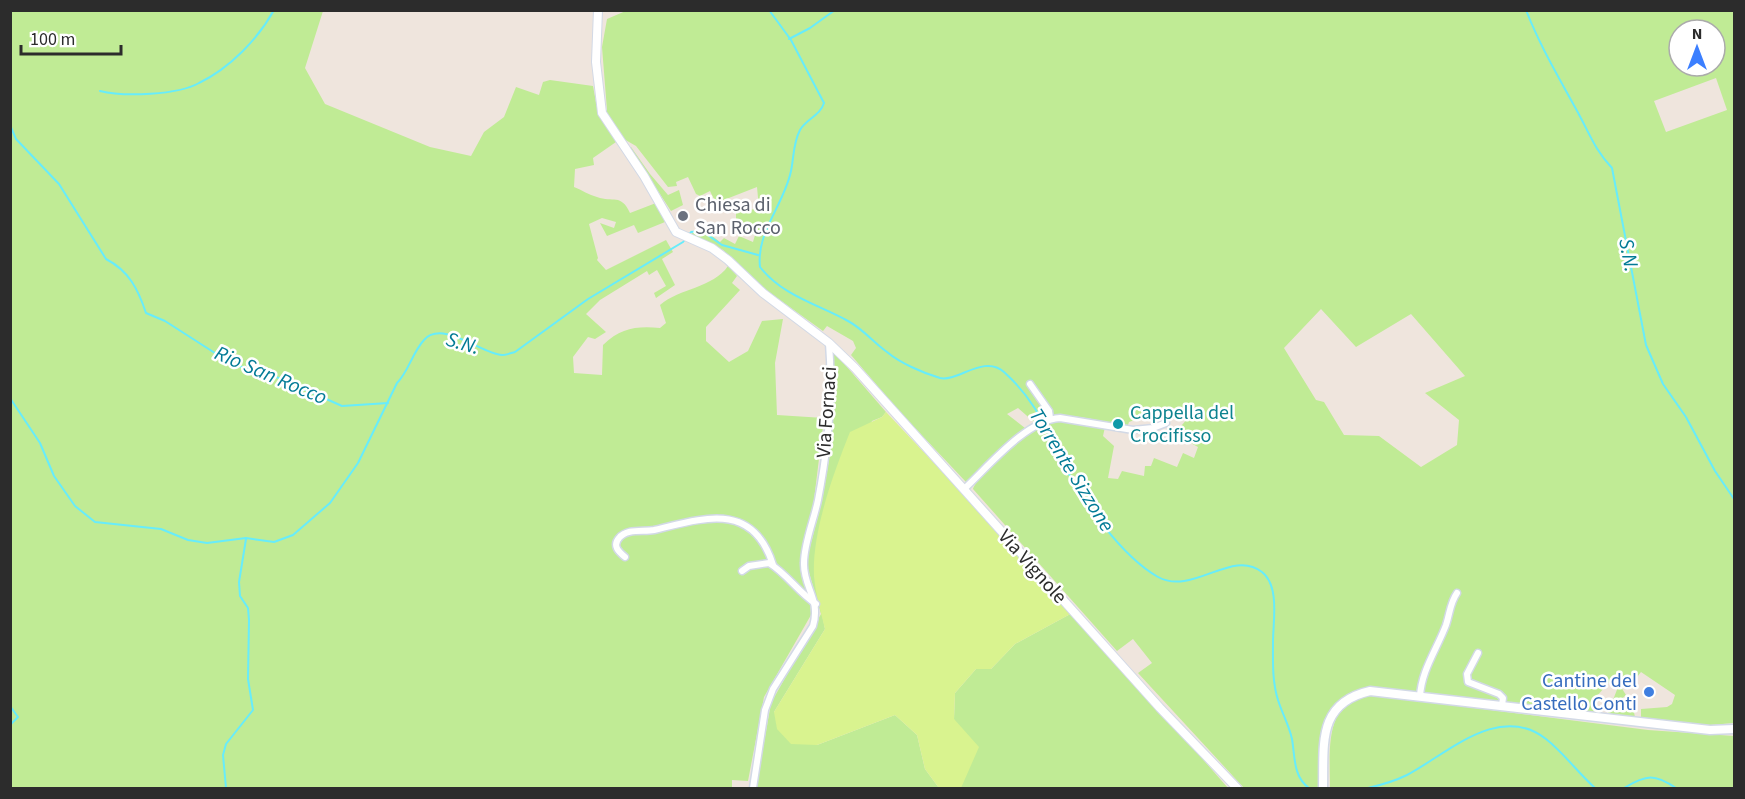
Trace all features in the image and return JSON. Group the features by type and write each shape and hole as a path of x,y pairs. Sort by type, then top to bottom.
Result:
{"main road":[{"path":"1323,788 1325,730 1341,702 1353,695 1370,691 1710,730 1734,729"}],"street":[{"name":"Via Fornaci","path":"598,10 596,62 602,113 644,176 676,232 728,260 763,292 829,343 831,374 828,421 818,498 803,564 816,604"},
{"name":"Via Vignole","path":"829,343 964,489 1160,708 1238,789"},
{"path":"1030,384 1049,411 1049,418"},
{"path":"964,489 1039,423 1049,418 1132,430 1153,428 1166,423"},
{"path":"626,557 617,550 616,544 619,537 627,532 646,532 692,519 719,519 741,522 751,528 757,534 773,566"},
{"path":"742,572 759,564 773,566 781,570 796,590 816,604 813,626 773,689 769,700 753,789"},
{"path":"1420,697 1422,674 1430,663 1447,622 1451,602 1457,593"},
{"path":"1478,653 1467,674 1468,682 1499,694 1503,698 1502,705"}],"green space":[{"path":"628,10 1734,11 1734,723 1710,725 1641,718 1641,709 1667,707 1672,704 1675,695 1641,672 1634,681 1627,677 1621,687 1626,695 1619,701 1613,700 1623,674 1618,672 1597,696 1596,714 1366,688 1349,693 1330,713 1322,741 1321,788 1244,788 1138,673 1152,663 1133,639 1117,651 973,489 984,473 1007,452 1031,433 1055,420 1069,420 1105,427 1103,436 1114,446 1108,478 1118,479 1122,471 1144,476 1145,466 1151,466 1154,458 1177,467 1183,453 1194,458 1198,447 1174,434 1189,417 1172,408 1153,411 1151,408 1146,411 1148,415 1129,422 1127,428 1093,419 1067,416 1043,418 1034,422 1018,408 1007,414 1025,428 966,482 900,412 851,355 856,348 853,341 827,326 823,331 766,290 723,250 691,234 696,231 711,235 720,242 724,238 735,244 739,236 753,242 755,235 736,229 736,213 759,208 757,187 716,203 710,191 700,196 696,194 688,177 676,182 677,186 668,187 636,146 622,138 605,112 607,110 602,47 607,19","holes":["1716,78 1727,110 1666,132 1654,101","1321,309 1356,347 1411,314 1465,376 1425,393 1459,420 1457,445 1421,467 1379,436 1344,435 1324,402 1316,400 1284,348"]},
{"path":"10,11 323,11 305,68 325,104 430,147 471,156 484,132 504,117 516,87 539,95 543,82 550,80 593,86 597,108 616,142 593,158 594,165 575,169 574,187 603,199 620,201 630,213 656,203 665,222 638,233 634,225 607,236 600,223 614,228 616,222 602,218 589,224 597,260 606,270 666,240 673,252 662,259 675,285 656,298 654,293 666,286 657,270 649,275 647,271 600,300 586,314 606,332 595,339 588,337 573,357 574,373 602,375 603,345 629,329 660,328 666,323 660,305 668,299 714,279 728,266 737,276 732,283 740,290 706,327 706,341 729,362 748,351 762,321 783,319 775,363 777,415 824,418 812,516 801,565 809,589 811,615 764,697 748,781 732,780 732,788 11,788"},
{"path":"631,147 668,195 679,190 683,205 671,211"},
{"path":"834,352 886,412 882,417 872,421 814,574 825,629 774,712 817,745 895,715 917,735 925,769 939,788 756,788 771,703 821,614 806,562 822,501 831,448"},
{"path":"886,412 1074,612 1015,644 991,669 976,669 955,693 954,719 979,747 961,788 939,788 925,769 917,735 895,715 817,745 791,744 777,729 774,712 825,629 816,589 814,558 820,521 831,483 850,432 882,417"},
{"path":"1074,612 1228,788 958,788 961,787 954,719 955,693 976,669 991,669 1015,644"},
{"path":"1372,695 1648,730 1734,736 1734,788 1330,788 1330,744 1337,716 1356,698"},
{"path":"1613,707 1633,708 1635,717 1607,714"}],"waterway":[{"name":"S.N.","path":"100,91 151,94 178,90 199,83 222,69 242,52 260,32 274,10"},
{"name":"Torrente Sizzone","path":"769,10 791,40 824,103 798,135 791,171 783,195 762,242 760,267 779,285 853,324 905,364 940,378 988,366 996,367 1004,372 1032,404 1071,478 1104,526 1130,556 1158,577 1171,581 1185,581 1238,565 1250,566 1262,572 1268,578 1273,595 1273,664 1276,693 1291,734 1297,772 1309,788"},
{"name":"S.N.","path":"789,39 810,28 835,10"},
{"name":"S.N.","path":"1526,10 1543,48 1592,140 1612,168 1646,345 1663,384 1686,417 1715,471 1734,499"},
{"name":"Rio San Rocco","path":"10,125 16,139 59,184 106,259 127,275 140,296 146,313 165,321 232,364 279,378 342,406 388,403"},
{"name":"S.N.","path":"10,398 40,443 54,476 75,506 95,522 161,529 188,540 207,543 246,538 274,542 293,535 330,503 358,463 397,383 416,351 424,340 432,335 441,333 451,335 502,355 515,352 588,299 683,242 691,232 702,231 722,245 758,255"},
{"name":"S.N.","path":"226,788 223,755 226,744 253,710 248,679 248,608 240,596 239,582 246,539"},
{"path":"10,706 18,717 10,725"},
{"name":"Torrente Sizzone","path":"1368,788 1407,775 1474,735 1510,726 1528,729 1546,739 1595,788"},
{"name":"S.N.","path":"1624,788 1645,778 1656,778 1676,788"}],"place":[{"name":"Chiesa di San Rocco","path":"683,216"},
{"name":"Cappella del Crocifisso","path":"1118,424"},
{"name":"Cantine del Castello Conti","path":"1649,692"}]}
